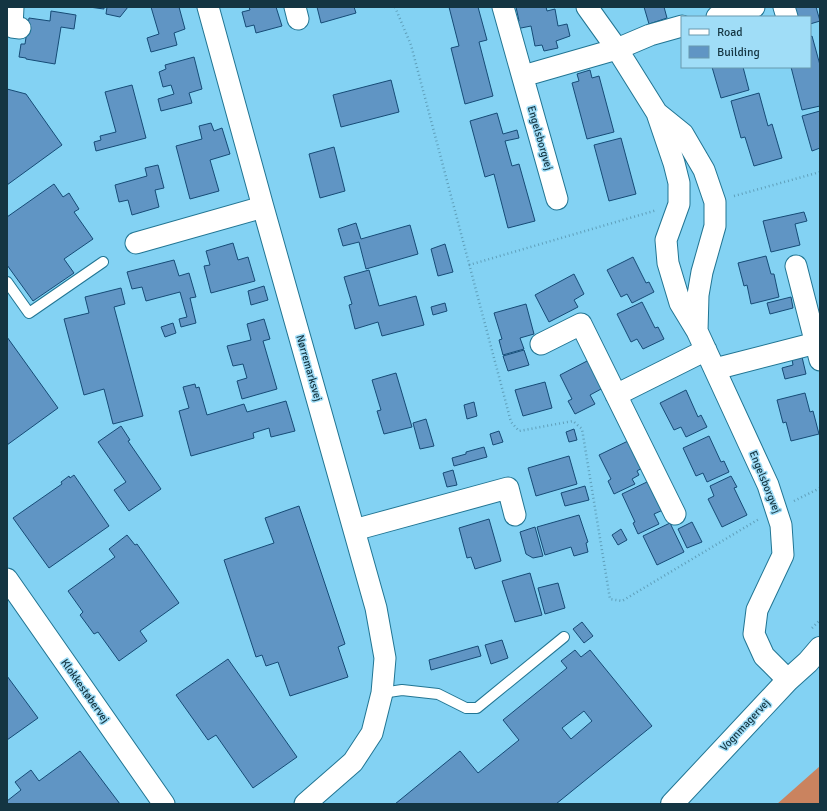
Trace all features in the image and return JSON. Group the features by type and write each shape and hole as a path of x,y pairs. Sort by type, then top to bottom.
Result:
{"street":[{"path":"13,7 12,27 20,28"},
{"name":"Nørremarksvej","path":"208,7 376,608 385,658 382,693 372,733 353,762 306,804"},
{"name":"Engelsborgvej","path":"503,7 557,199"},
{"name":"Engelsborgvej","path":"587,7 657,113 674,162 679,183 679,204 666,240 668,263 680,303 697,331 768,485 781,525 783,555 757,610 754,634 764,656 788,680"},
{"path":"721,16 754,7"},
{"path":"523,76 616,49 650,35 681,26"},
{"name":"Engelsborgvej","path":"657,113 683,134 704,170 715,202 715,226 702,272 698,295 697,331"},
{"path":"136,243 263,207"},
{"path":"715,369 818,352 796,266"},
{"path":"541,344 581,324 675,514"},
{"path":"616,395 706,350"},
{"path":"354,530 508,488 515,515"},
{"name":"Klokkestøbervej","path":"7,579 164,804"},
{"name":"Vognmagervej","path":"672,804 820,648"}],"lane":[{"path":"7,282 29,313 103,262"},
{"path":"382,693 402,690 438,694 466,708 477,708 564,637"}],"path":[{"path":"395,7 411,45 511,422 519,431 573,421 582,428 610,599 622,601 776,509 820,488"},
{"path":"715,202 820,172"},
{"path":"469,265 659,209 677,208"}],"shaded area":[{"path":"820,766 820,804 777,804"}],"building":[{"path":"89,7 104,7 104,9"},
{"path":"107,7 128,7 120,17 106,14"},
{"path":"151,7 179,7 185,29 174,33 177,45 151,52 147,38 159,34"},
{"path":"249,7 276,7 282,26 256,33 254,25 246,27 242,12 250,10"},
{"path":"317,7 354,7 356,13 321,23"},
{"path":"449,7 478,7 487,40 479,42 493,96 465,104 451,48 459,46"},
{"path":"516,7 546,7 547,11 555,9 558,26 567,24 570,36 556,41 558,48 544,51 542,45 535,46 531,26 516,29 514,22 519,21"},
{"path":"644,7 664,7 667,18 649,24"},
{"path":"795,7 816,7 820,21 811,24 811,16 797,16"},
{"path":"51,11 76,15 74,29 61,27 55,64 19,57 21,44 25,44 29,18 50,21"},
{"path":"811,36 820,65 820,106 802,110 791,68 811,68"},
{"path":"194,57 202,89 189,93 192,103 161,111 158,99 174,94 171,85 163,87 159,72 166,69 165,65"},
{"path":"712,68 743,68 749,90 721,98"},
{"path":"590,70 592,78 599,76 614,132 587,139 572,83 579,81 577,74"},
{"path":"391,80 399,112 341,127 333,95"},
{"path":"132,85 146,138 96,151 94,142 101,140 100,136 116,132 105,92"},
{"path":"7,89 26,94 62,145 7,185"},
{"path":"759,93 768,126 772,124 782,158 754,166 745,137 741,138 731,101"},
{"path":"820,111 820,148 812,151 802,116"},
{"path":"497,113 503,134 517,130 519,138 505,141 512,166 519,164 535,221 508,228 494,174 485,177 470,121"},
{"path":"211,123 214,131 222,128 230,154 210,160 219,191 190,199 176,146 202,139 199,126"},
{"path":"621,138 636,194 609,201 594,145"},
{"path":"334,147 345,191 320,198 309,154"},
{"path":"158,165 164,188 155,190 159,207 132,215 128,200 119,202 115,185 147,176 145,168"},
{"path":"54,184 63,197 69,193 79,209 74,212 93,239 64,259 74,273 33,301 7,265 7,217"},
{"path":"804,212 807,221 795,224 800,245 771,252 763,221"},
{"path":"356,223 361,239 410,225 418,254 366,269 359,242 343,246 338,229"},
{"path":"233,243 238,260 248,257 255,281 211,293 204,266 210,265 206,251"},
{"path":"445,244 453,272 438,276 431,249"},
{"path":"766,256 771,274 774,274 779,297 751,304 747,285 744,286 738,263"},
{"path":"633,257 646,283 649,282 654,292 632,303 627,294 621,297 607,270"},
{"path":"174,260 179,276 189,273 196,297 190,298 196,323 181,327 179,319 187,317 180,292 146,301 142,287 132,289 127,272"},
{"path":"369,270 379,306 416,296 424,325 382,336 378,322 355,329 349,305 352,304 344,277"},
{"path":"574,274 584,294 574,300 578,307 549,322 535,295"},
{"path":"264,286 268,300 251,305 248,291"},
{"path":"121,288 125,304 114,307 143,416 113,424 104,389 84,395 64,319 89,313 85,297"},
{"path":"791,297 793,308 770,314 767,303"},
{"path":"642,302 655,328 658,327 664,339 643,349 637,339 631,342 617,314"},
{"path":"445,303 447,311 433,315 431,307"},
{"path":"526,304 534,334 520,338 524,349 503,355 499,340 502,339 494,313"},
{"path":"264,319 270,339 263,341 277,389 242,399 237,381 247,378 243,364 233,366 227,346 251,340 247,324"},
{"path":"173,323 176,333 165,337 161,327"},
{"path":"7,337 58,408 7,445"},
{"path":"524,350 529,365 508,371 503,356"},
{"path":"802,357 806,374 785,379 782,368 793,365 792,359"},
{"path":"589,360 603,388 590,395 595,404 575,414 568,401 572,399 560,375"},
{"path":"396,373 412,427 384,434 377,411 381,410 372,380"},
{"path":"545,382 552,408 523,416 515,390"},
{"path":"195,384 196,388 199,387 207,415 244,404 247,412 286,401 295,431 271,437 269,428 253,433 254,438 191,456 179,411 189,408 183,387"},
{"path":"686,390 698,417 701,415 707,427 686,437 681,427 674,430 660,403"},
{"path":"805,393 810,412 813,411 819,434 791,441 786,422 783,423 777,400"},
{"path":"474,402 477,416 467,419 464,405"},
{"path":"426,419 434,446 420,449 413,423"},
{"path":"121,426 130,440 128,441 161,489 129,511 114,490 126,482 98,442"},
{"path":"574,429 577,440 569,442 566,432"},
{"path":"499,431 503,442 493,445 490,434"},
{"path":"709,436 721,462 724,461 729,472 707,482 703,473 696,476 683,448"},
{"path":"628,441 642,468 637,471 639,475 632,479 635,484 614,494 608,481 611,479 599,455"},
{"path":"484,447 487,457 454,466 452,458"},
{"path":"569,456 577,484 536,496 528,468"},
{"path":"453,470 457,485 447,487 443,473"},
{"path":"74,475 109,526 49,568 13,518 62,484 61,482 69,476 70,478"},
{"path":"731,476 737,487 734,488 747,515 722,527 708,499 714,496 710,486"},
{"path":"649,481 663,510 654,514 659,524 638,534 633,523 635,522 622,494"},
{"path":"585,486 589,500 565,506 561,493"},
{"path":"299,506 345,644 338,647 348,677 290,696 278,662 266,666 262,655 256,657 224,560 274,543 265,518"},
{"path":"579,515 588,542 586,543 588,552 574,556 571,547 545,555 537,527"},
{"path":"489,519 501,561 475,569 471,557 467,558 459,528"},
{"path":"692,522 702,542 687,548 678,529"},
{"path":"670,523 684,552 657,565 643,536"},
{"path":"535,527 543,556 533,558 526,554 520,532"},
{"path":"621,529 627,540 618,545 612,535"},
{"path":"127,535 135,545 137,544 179,603 140,631 147,641 119,661 98,632 94,634 80,615 83,612 68,591 115,557 109,549"},
{"path":"530,573 542,615 515,622 502,581"},
{"path":"558,583 565,608 545,614 538,588"},
{"path":"582,622 593,636 584,643 573,629"},
{"path":"502,640 508,658 491,664 485,645"},
{"path":"478,646 481,656 431,670 429,660"},
{"path":"575,650 581,657 590,650 652,726 556,804 395,804 460,751 478,773 519,740 503,720 567,668 561,661","holes":["584,711 592,721 571,739 562,728"]},
{"path":"228,659 297,757 253,788 216,735 208,740 176,695"},
{"path":"7,676 38,718 7,740"},
{"path":"80,751 120,804 7,804 7,801 21,790 15,782 31,770 39,781"}]}
